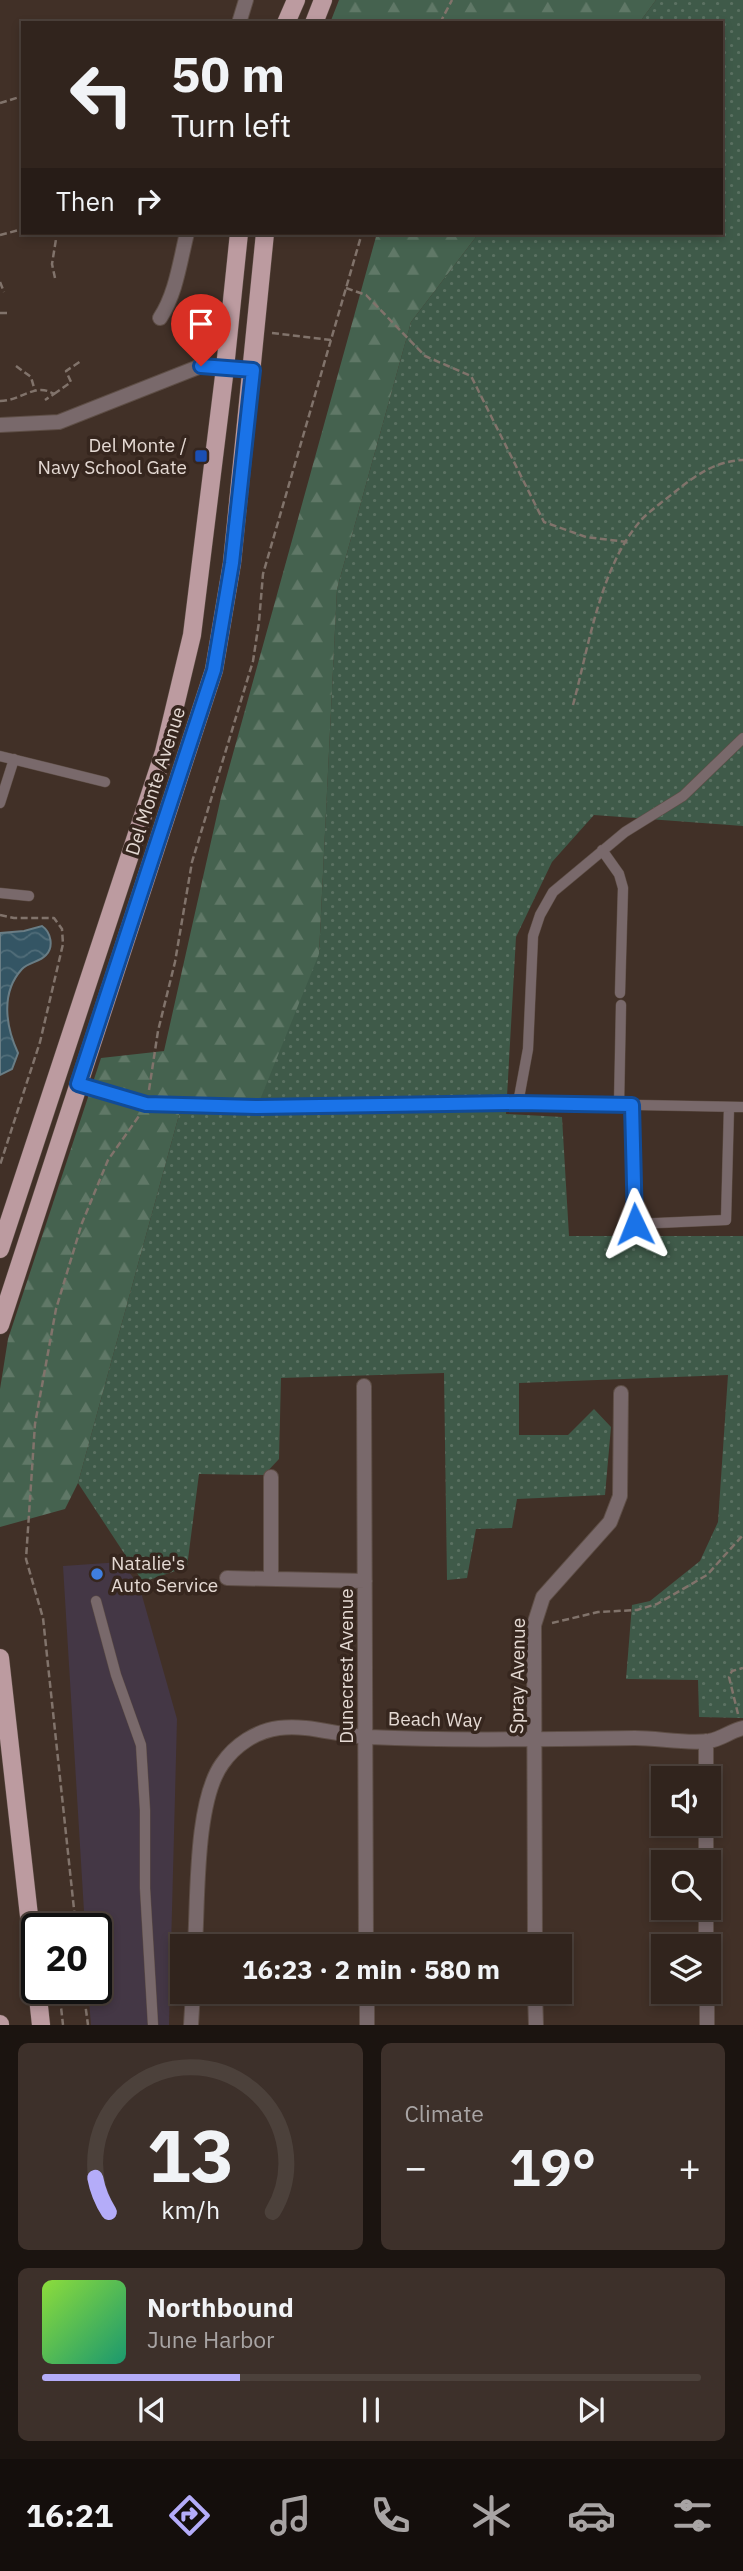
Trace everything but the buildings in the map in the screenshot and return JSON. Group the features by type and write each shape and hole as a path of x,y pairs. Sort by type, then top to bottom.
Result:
{"main road":[{"path":"287,21 296,0"},
{"path":"315,21 323,0"},
{"name":"Del Monte Avenue","path":"0,1249 164,752 180,691 192,635 239,235"},
{"name":"Del Monte Avenue","path":"0,1325 214,670 232,563 265,235"},
{"path":"0,1658 29,1913"},
{"path":"39,2004 41,2025"}],"street":[{"path":"240,21 246,0"},
{"path":"160,318 166,310 186,235"},
{"path":"0,434 7,425 59,422 201,366 253,370"},
{"name":"Dunecrest Avenue","path":"364,1386 366,1934"},
{"name":"Spray Avenue","path":"535,1934 534,1625 543,1597 610,1522 616,1510 620,1496 621,1393"},
{"path":"271,1477 271,1578"},
{"path":"227,1578 365,1581"},
{"name":"Beach Way","path":"196,1934 207,1794 222,1763 245,1741 260,1733 276,1728 296,1727 365,1737 534,1740 654,1738 706,1741 721,1739 742,1728"},
{"path":"706,1741 706,1766"},
{"path":"191,2025 192,2004"},
{"path":"367,2004 367,2025"},
{"path":"536,2004 536,2025"},
{"path":"707,2004 707,2025"}],"lane":[{"path":"518,1103 528,1049 533,936 540,915 553,892 625,832 683,796 743,738"},
{"path":"0,756 105,782"},
{"path":"0,803 14,759"},
{"path":"602,850 619,874 623,888 620,993"},
{"path":"0,893 29,896"},
{"path":"619,1105 621,1005"},
{"path":"78,1084 146,1104 257,1107 518,1103 743,1107"},
{"path":"632,1105 635,1224 726,1220 729,1107"},
{"path":"96,1601 141,1745 145,1810 145,1888 153,2025"}],"path":[{"path":"441,21 452,0"},
{"path":"0,103 21,97"},
{"path":"0,235 21,230"},
{"path":"55,278 52,264 57,235"},
{"path":"74,1913 43,1618 26,1559 35,1424 56,1309 82,1223 108,1160 146,1104 158,1031 176,962 192,862 253,660 263,574 361,235"},
{"path":"0,282 4,292"},
{"path":"346,288 366,295 425,356 471,376 544,522 586,537 627,542"},
{"path":"0,313 7,313"},
{"path":"269,333 331,340"},
{"path":"45,400 71,382 66,371 80,361"},
{"path":"16,366 31,377 35,391"},
{"path":"0,401 12,401 43,389 54,394"},
{"path":"573,705 610,571 643,518 694,476 711,467 743,460"},
{"path":"0,915 14,918 54,918 62,929 63,944 40,1042 0,1165"},
{"path":"534,1625 557,1623 598,1612 638,1611 657,1604 707,1575 743,1535"},
{"path":"742,1728 729,1682 732,1671 743,1668"},
{"path":"61,2004 64,2025"},
{"path":"85,2004 88,2025"}],"shaded area":[{"path":"121,1562 139,1585 177,1719 169,2025 91,2025 89,2004 112,2004 112,1913 84,1913 63,1566"}],"green space":[{"path":"339,0 656,0 640,21 331,21"},
{"path":"656,0 743,0 743,826 594,815 552,862 516,937 506,1114 562,1117 569,1236 743,1236 743,1718 699,1717 698,1680 626,1679 632,1605 650,1601 700,1561 718,1522 728,1375 519,1383 519,1435 568,1435 594,1409 611,1427 605,1495 517,1499 512,1528 476,1529 467,1578 447,1580 444,1373 281,1378 279,1459 264,1475 199,1474 187,1567 143,1582 78,1483 182,1104 319,954 337,589 411,322 477,235 723,235 723,21 640,21"},
{"path":"376,235 477,235 411,322 337,589 319,954 257,1107 182,1104 78,1483 65,1509 0,1527 0,1389 8,1339 101,1058 164,1051 221,797"}],"water":[{"path":"42,926 51,944 48,952 22,969 10,989 8,1021 18,1053 12,1069 0,1075 0,933"}],"place":[{"name":"Del Monte / Navy School Gate","path":"201,456"},
{"name":"Natalie's Auto Service","path":"97,1574"}],"route":[{"path":"201,366 253,370 224,619 214,670 78,1084 146,1104 257,1107 518,1103 632,1105 635,1224"}]}
